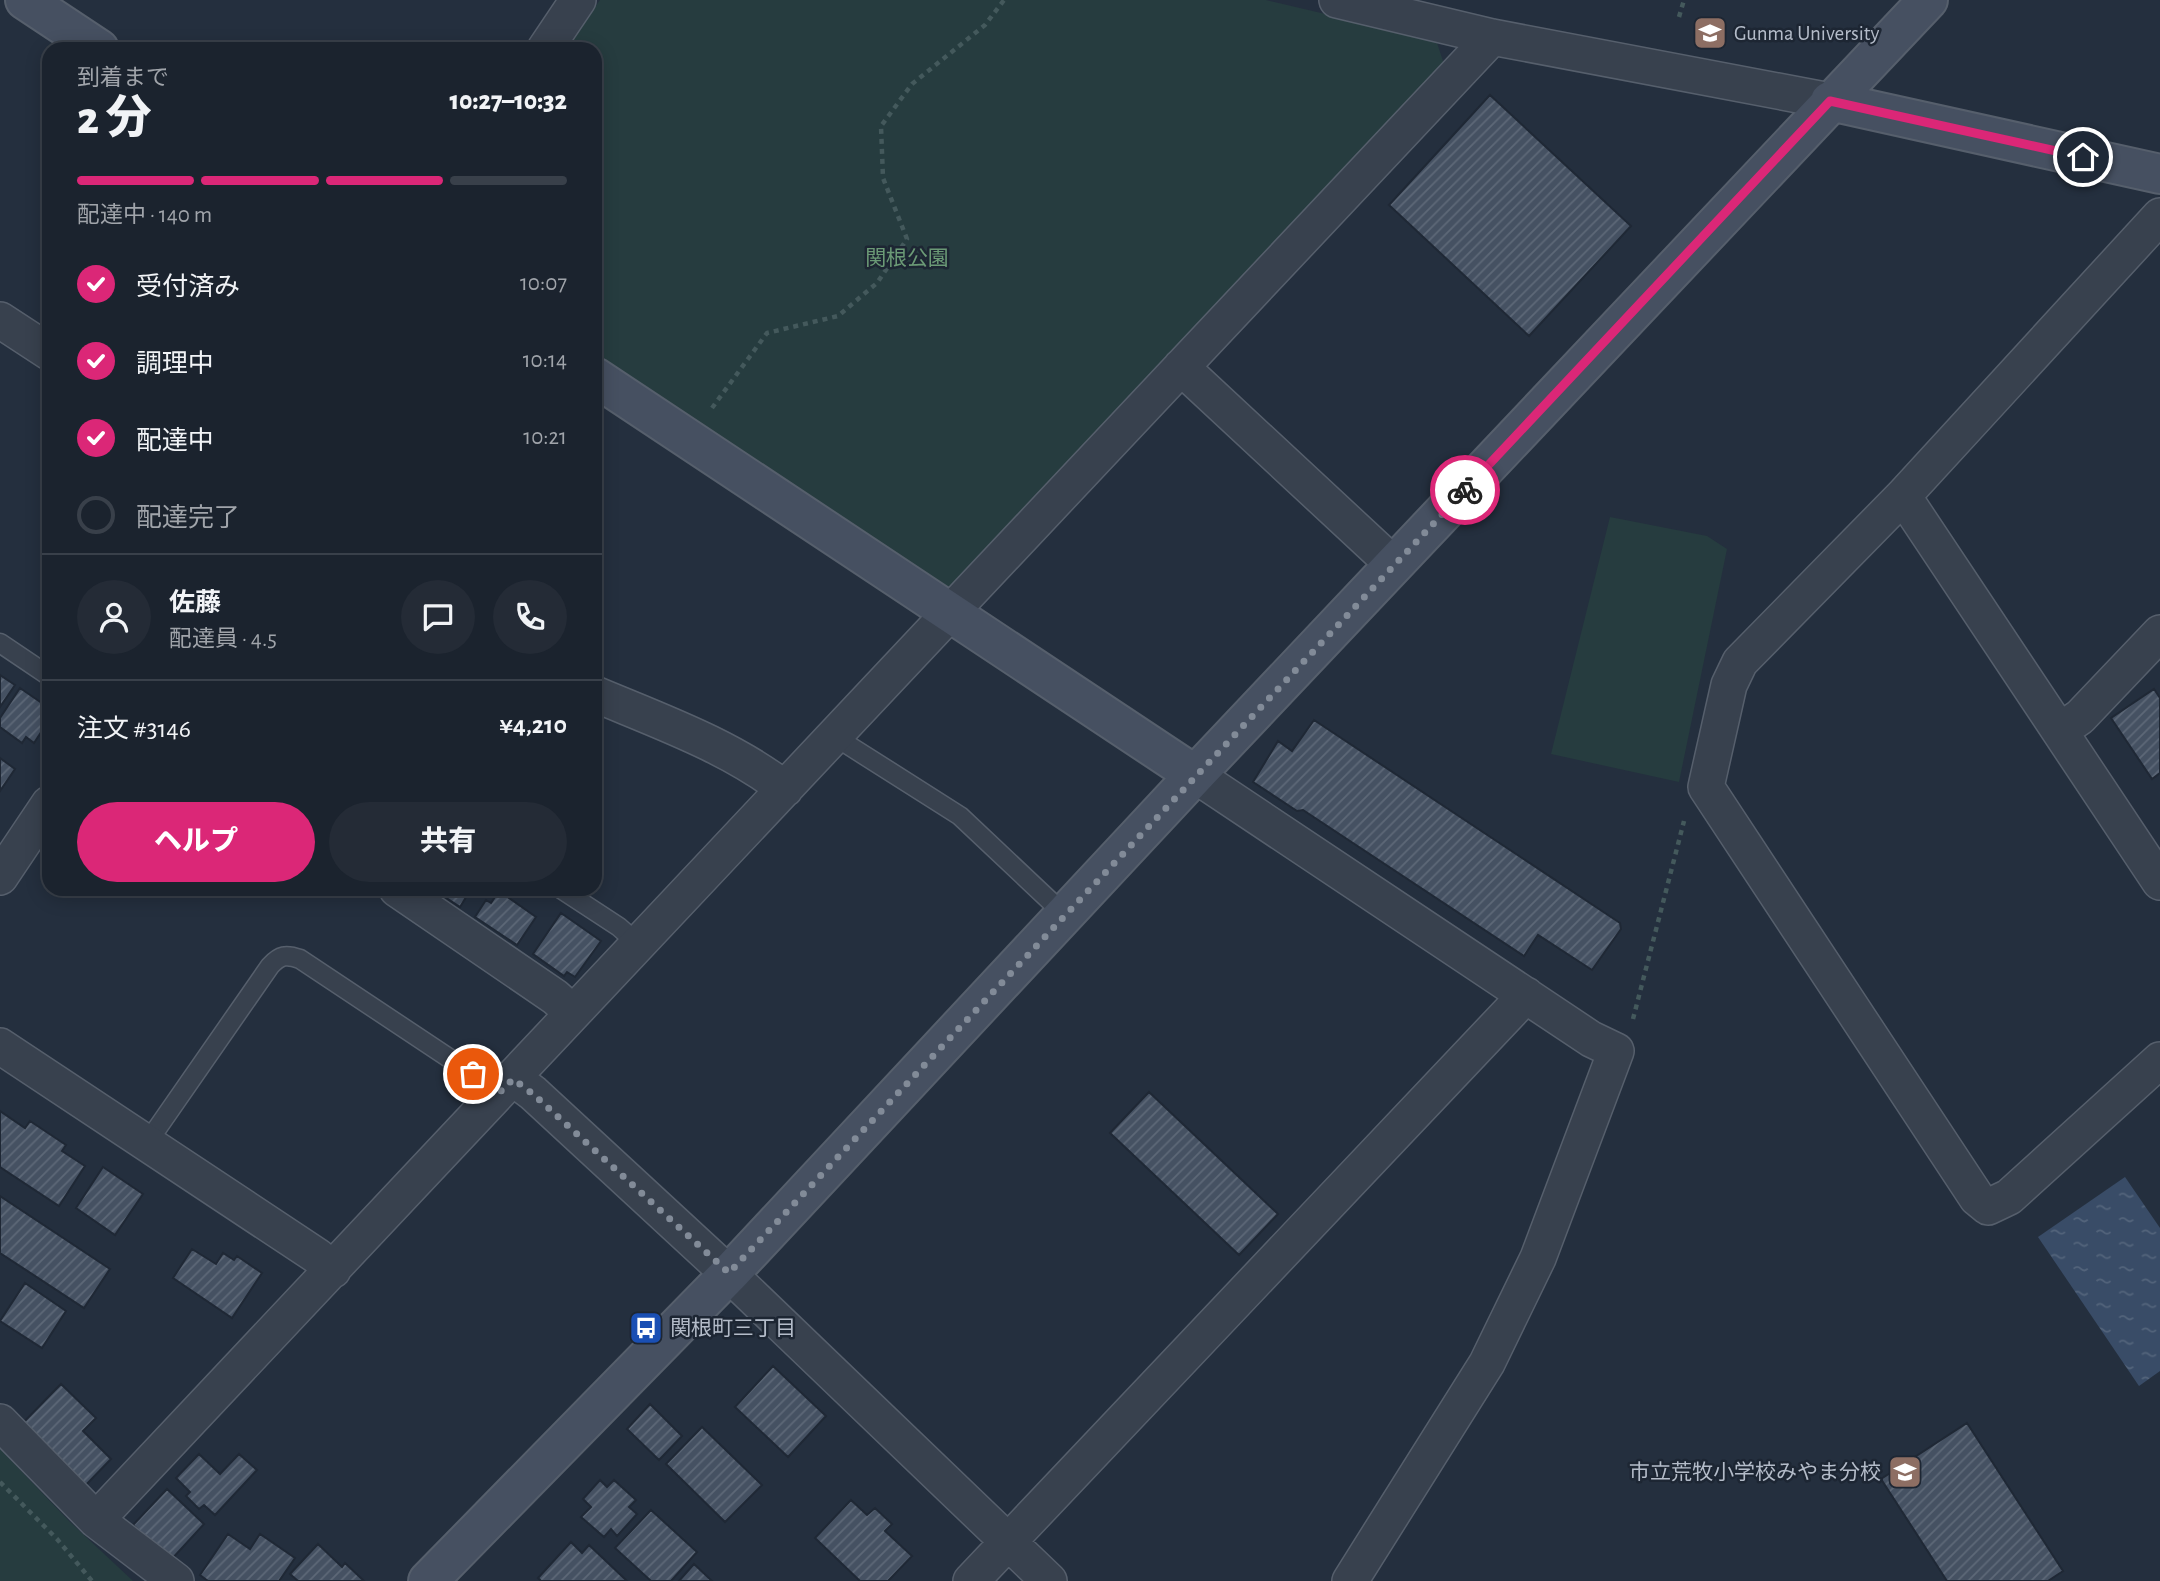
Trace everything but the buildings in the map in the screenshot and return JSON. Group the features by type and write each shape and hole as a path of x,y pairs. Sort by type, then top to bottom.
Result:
{"street":[{"path":"25,0 88,42"},
{"path":"550,42 578,0"},
{"path":"1337,0 1492,37 1830,101 2160,174"},
{"path":"428,1581 729,1273 1064,914 1928,0"},
{"path":"96,1520 1492,37"},
{"path":"2160,216 1903,496 1740,662 1728,685 1706,786 1977,1198 1988,1206 2009,1197 2160,1060"},
{"path":"0,320 42,347"},
{"path":"1181,367 1394,565"},
{"path":"602,382 1591,1039 1616,1051 1538,1258 1487,1363 1350,1581"},
{"path":"1903,496 2160,882"},
{"path":"2061,730 2080,717 2160,633"},
{"path":"602,697 760,770 785,789"},
{"path":"0,877 42,814"},
{"path":"407,896 555,997 573,1013"},
{"path":"971,1581 1525,995"},
{"path":"0,1046 317,1256 333,1270"},
{"path":"505,1087 533,1094 729,1273 1049,1581"},
{"path":"0,1422 96,1520 176,1581"}],"lane":[{"path":"0,643 42,671"},
{"path":"836,734 845,743 960,816 1064,914"},
{"path":"571,896 638,944"},
{"path":"147,1143 270,966 278,957 287,955 300,959 473,1074 505,1087"}],"path":[{"path":"689,439 767,333 838,316 877,283 907,239 883,177 881,125 912,84 985,25 1004,0"},
{"path":"1679,17 1684,0"},
{"path":"1616,1051 1626,1046 1691,795 1706,786"},
{"path":"0,1482 57,1539 92,1581"}],"green space":[{"name":"関根公園","path":"600,0 1266,0 1436,40 1444,64 959,584 939,589 602,367 602,42 571,42"},
{"path":"1610,517 1707,536 1727,549 1679,782 1551,754"},
{"path":"0,1449 69,1521 133,1581 0,1581"}],"water":[{"path":"2125,1177 2160,1228 2160,1371 2139,1386 2038,1237"}],"way so far":[{"path":"473,1074 497,1095 513,1079 533,1094 729,1273 1465,490"}],"place":[{"name":"Gunma University","path":"1710,33"},
{"name":"関根町三丁目","path":"646,1328"},
{"name":"市立荒牧小学校みやま分校","path":"1905,1472"}],"route":[{"path":"1465,490 1830,101 2083,157"}]}
